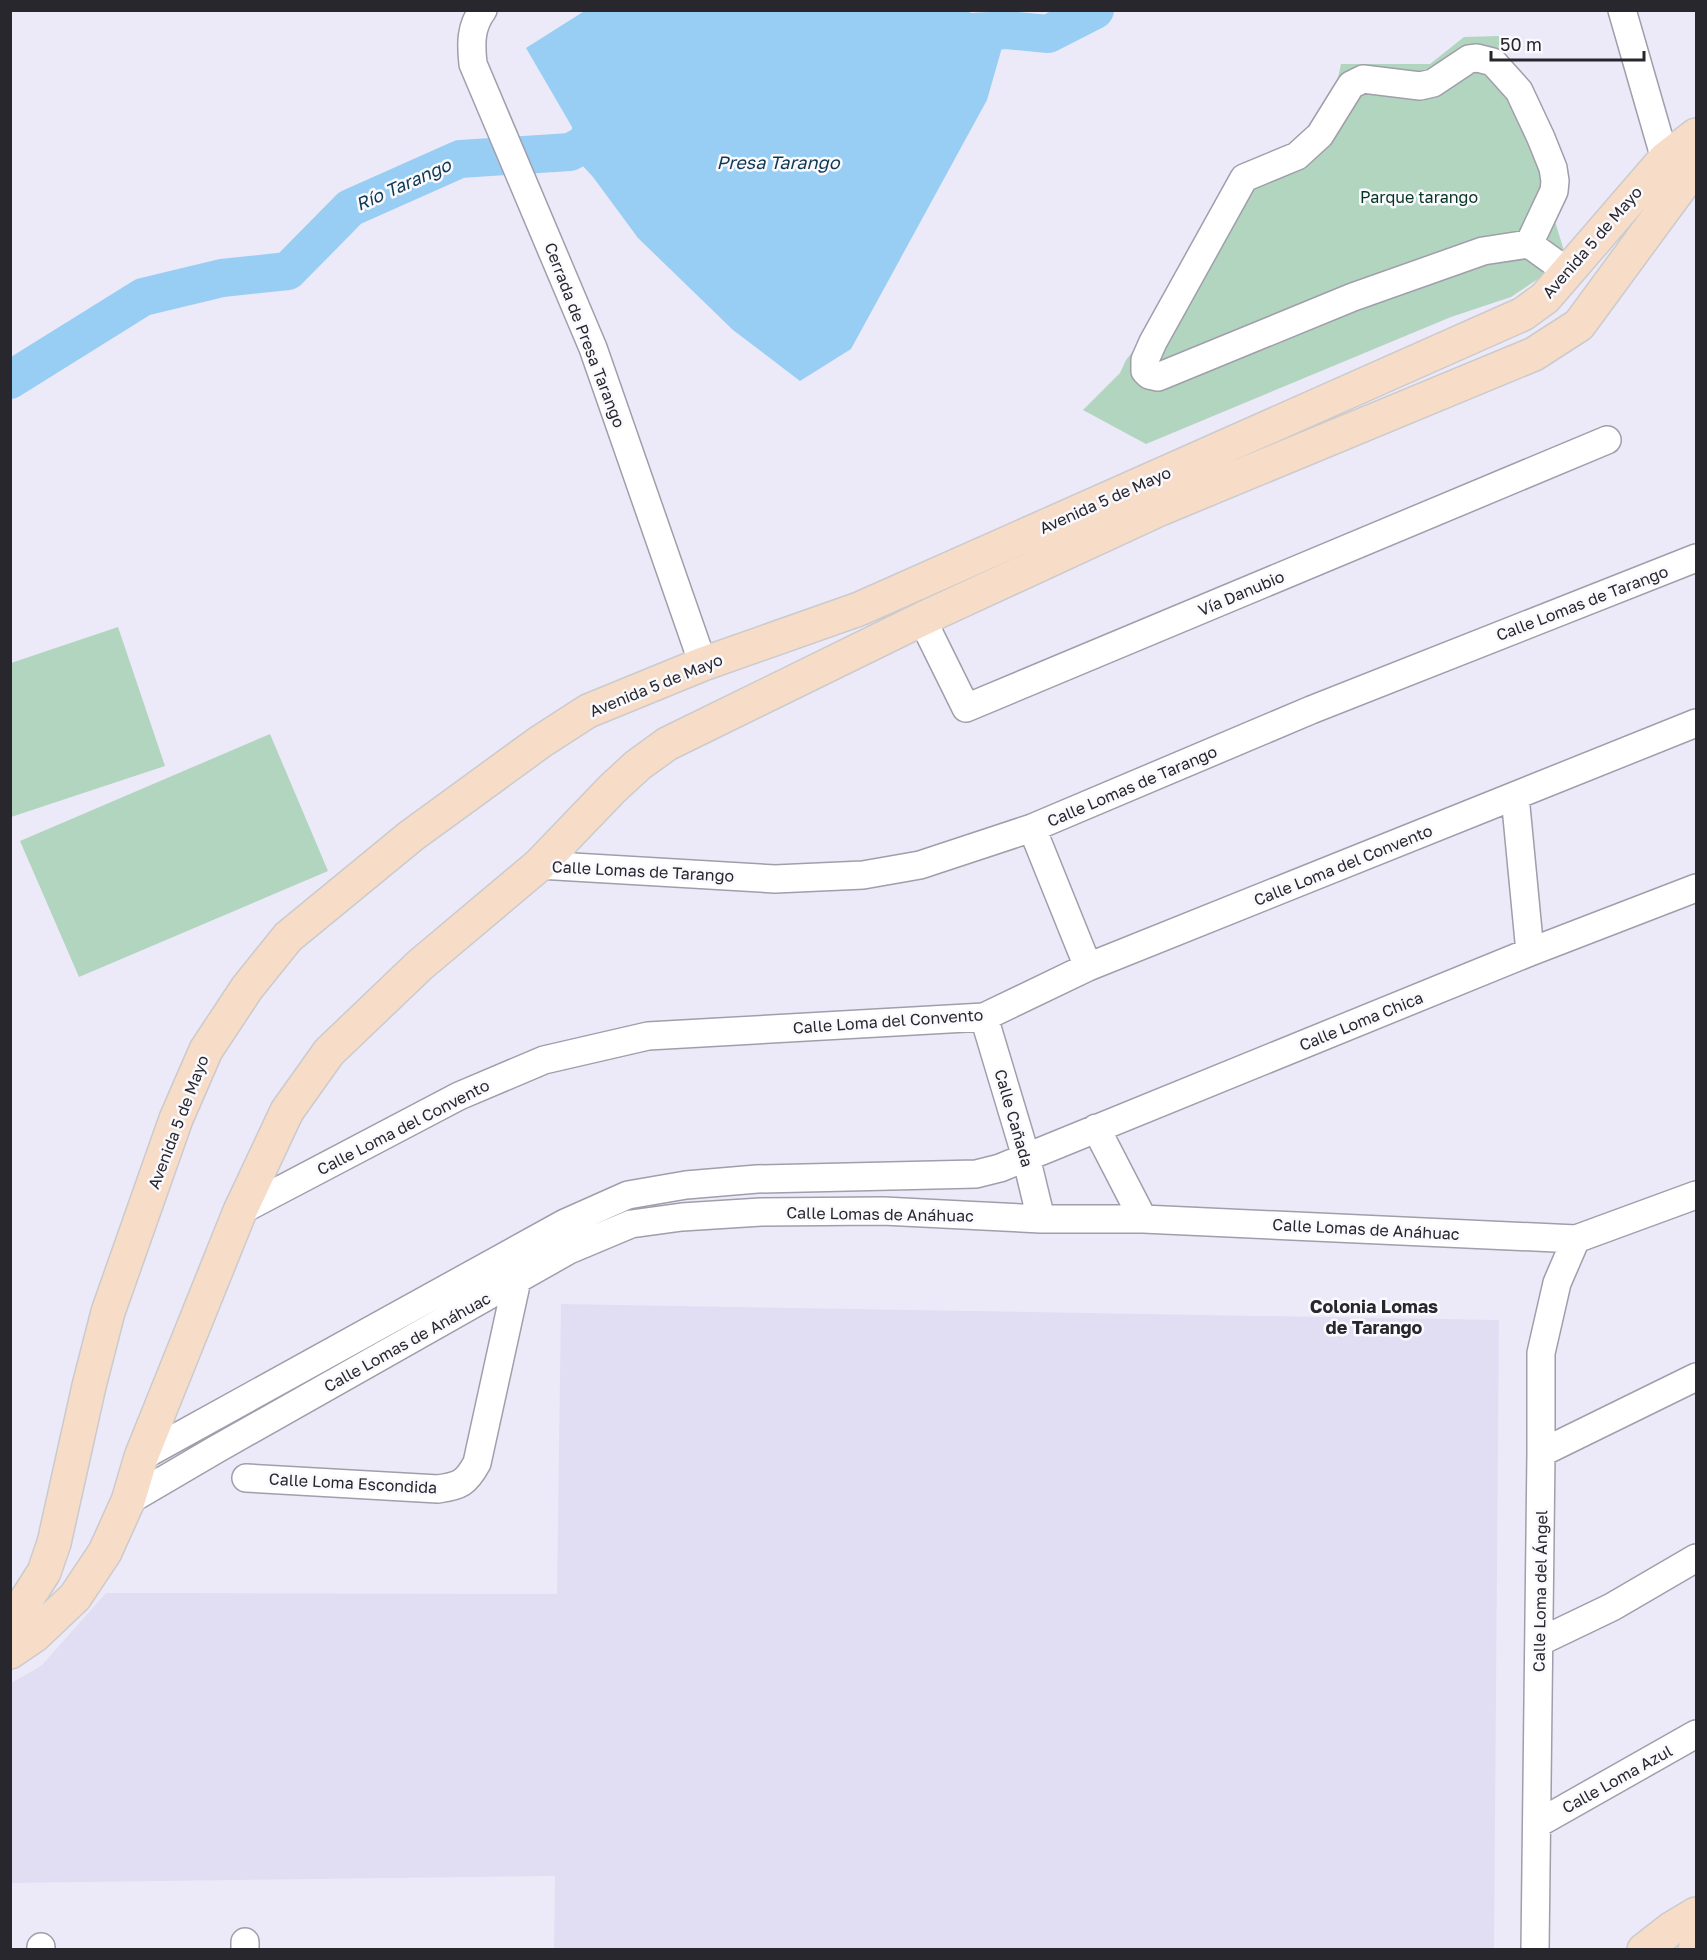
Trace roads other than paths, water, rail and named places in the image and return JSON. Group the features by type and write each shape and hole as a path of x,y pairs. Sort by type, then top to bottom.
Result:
{"main road":[{"name":"Avenida 5 de Mayo","path":"14,1616 44,1572 54,1543 108,1312 176,1119 206,1050 247,988 288,937 411,836 540,742 588,711 704,664 859,609 1523,314 1545,298 1665,159 1696,135"},
{"name":"Avenida 5 de Mayo","path":"10,1652 35,1635 75,1597 105,1552 128,1502 141,1457 240,1211 287,1111 329,1052 420,965 539,865 638,765 667,744 922,619 1160,509 1533,354 1579,325 1687,178 1696,170"},
{"path":"14,1616 54,1590 75,1566 141,1457"},
{"path":"1644,1950 1671,1929 1696,1914"}],"street":[{"name":"Cerrada de Presa Tarango","path":"483,10 477,17 471,39 473,64 593,348 704,664"},
{"path":"1622,10 1665,159"},
{"path":"1529,244 1554,191 1553,168 1519,91 1493,62 1477,58 1469,59 1433,83 1420,86 1363,79 1347,89 1320,135 1297,156 1244,178 1153,342 1145,360 1145,371 1149,375 1158,377 1353,297 1483,251 1529,244 1568,272"},
{"name":"Vía Danubio","path":"922,619 966,708 1607,440"},
{"name":"Calle Lomas de Tarango","path":"539,865 775,879 863,875 920,865 1032,828 1311,710 1696,558"},
{"name":"Calle Loma del Convento","path":"240,1211 459,1096 544,1060 648,1036 984,1017 1088,967 1696,723"},
{"path":"1515,796 1530,952"},
{"path":"1032,828 1088,967"},
{"name":"Calle Loma Chica","path":"1026,1157 1530,952 1696,888"},
{"name":"Calle Cañada","path":"984,1017 1026,1157 1041,1219"},
{"path":"1096,1128 1143,1219"},
{"name":"Calle Lomas de Anáhuac","path":"141,1457 565,1223 628,1195 686,1185 757,1179 976,1174 1000,1168 1026,1157"},
{"name":"Calle Lomas de Anáhuac","path":"128,1502 215,1450 569,1250 631,1224 682,1217 760,1212 883,1210 1041,1219 1143,1219 1576,1239 1696,1195"},
{"name":"Calle Loma del Ángel","path":"1535,1950 1541,1353 1557,1283 1576,1239"},
{"name":"Calle Loma Escondida","path":"246,1478 438,1489 456,1486 469,1478 477,1463 518,1280"},
{"path":"1541,1453 1696,1377"},
{"path":"1539,1642 1612,1607 1696,1558"},
{"name":"Calle Loma Azul","path":"1537,1824 1696,1734"}],"water":[{"name":"Presa Tarango","path":"586,10 967,11 1007,30 987,100 851,349 800,381 733,330 638,238 593,177 570,152 572,127 526,48"}],"waterway":[{"path":"955,33 1007,30 1048,34 1095,10"},
{"name":"Río Tarango","path":"10,380 143,297 222,278 288,271 350,208 460,159 570,152 614,129"}],"district":[{"name":"Colonia Lomas de Tarango","path":"1374,1316"}],"park label":[{"name":"Parque tarango","path":"1419,197"}]}
